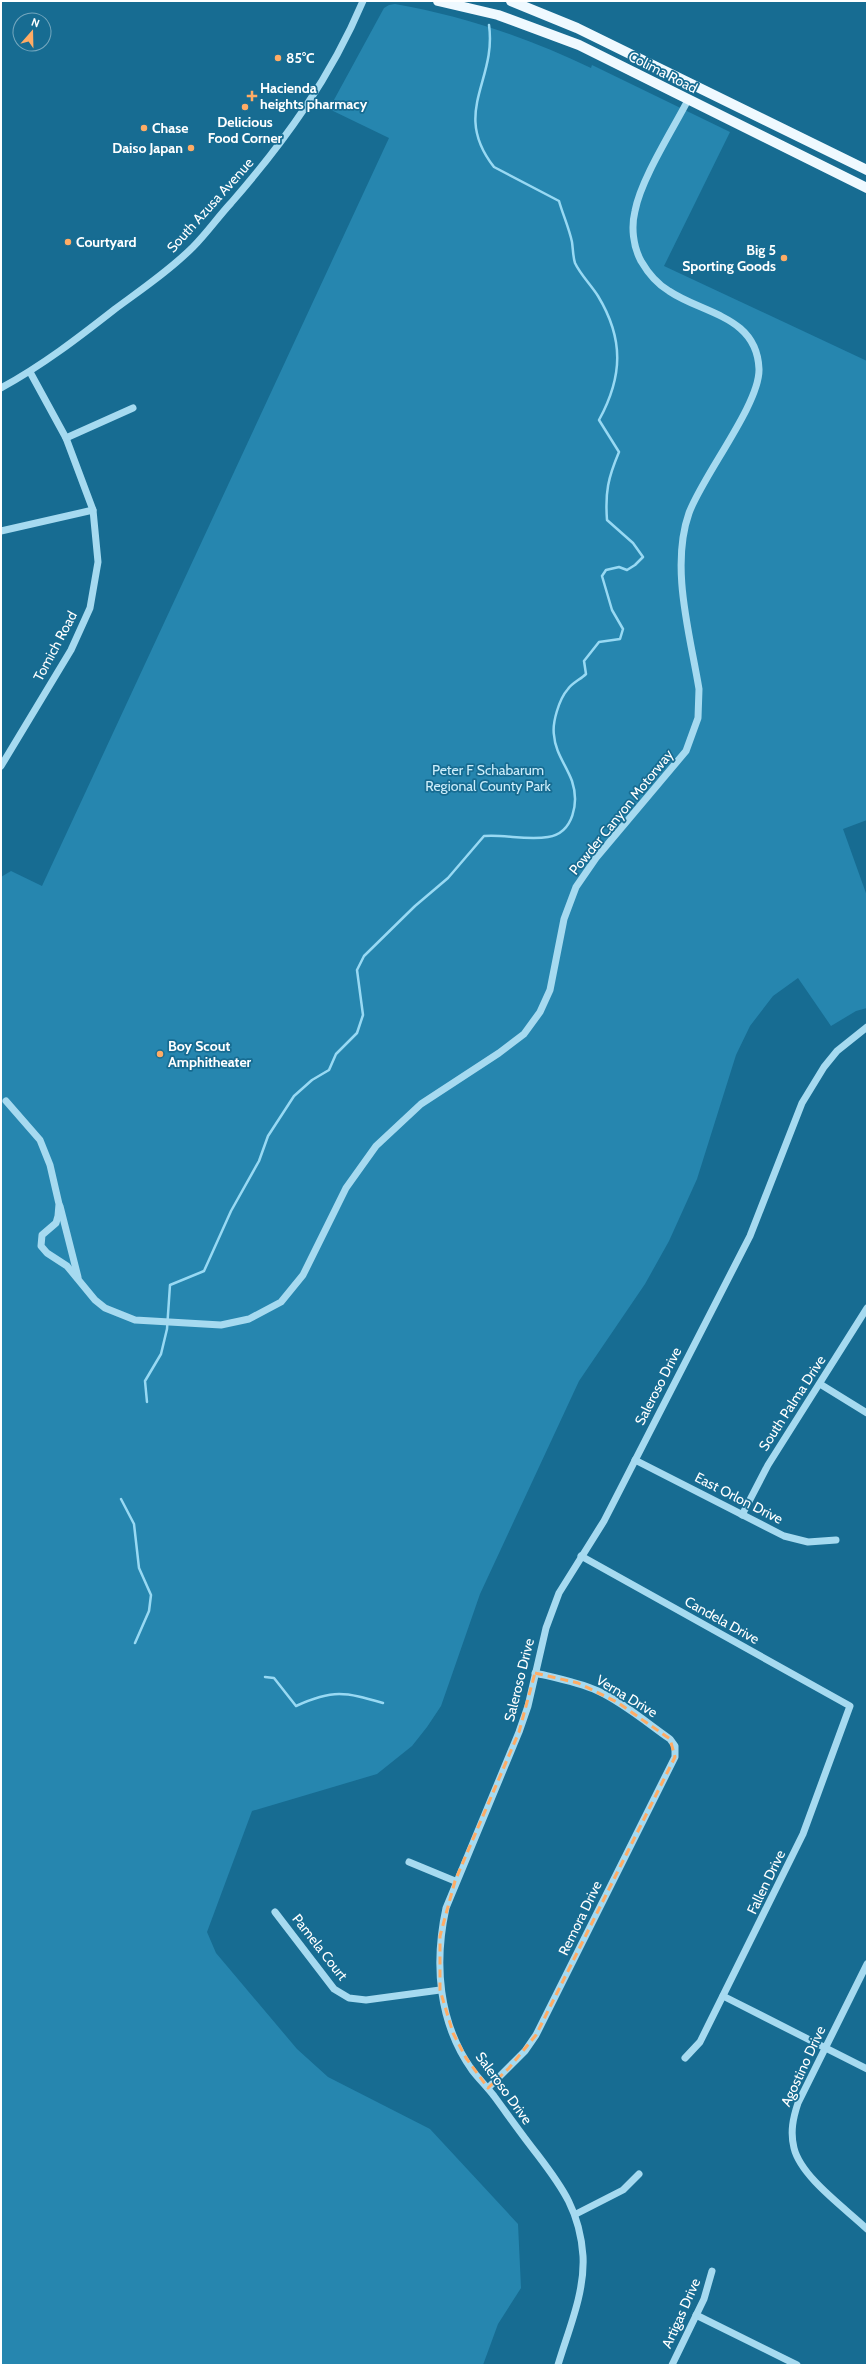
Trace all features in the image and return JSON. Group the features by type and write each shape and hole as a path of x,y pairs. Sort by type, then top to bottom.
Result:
{"main road":[{"name":"Colima Road","path":"438,1 498,15 579,44 688,100 867,188"},
{"name":"Colima Road","path":"511,1 572,25 867,170"}],"street":[{"name":"South Azusa Avenue","path":"1,388 30,372 76,341 169,269 194,246 266,163 299,118 338,54 363,1"},
{"name":"Powder Canyon Motorway","path":"59,1204 58,1220 44,1231 40,1243 47,1253 67,1266 95,1300 105,1308 135,1320 216,1325 235,1323 260,1314 281,1302 303,1275 346,1188 376,1146 421,1104 524,1034 540,1012 550,990 564,919 571,899 582,877 680,760 691,740 698,718 699,700 682,583 683,539 692,505 756,388 759,369 756,352 743,330 723,317 663,287 650,274 637,251 633,224 637,201 688,100"},
{"name":"Tomich Road","path":"1,766 71,650 90,608 98,562 93,510 66,438 30,372"},
{"path":"66,438 132,408"},
{"path":"1,531 93,510"},
{"name":"Saleroso Drive","path":"558,2365 581,2282 583,2258 576,2214 567,2194 488,2088 472,2070 453,2033 440,1990 440,1936 446,1908 455,1881 519,1732 528,1706 551,1612 559,1593 604,1521 750,1236 802,1103 833,1056 867,1026"},
{"path":"6,1102 35,1134 44,1149 59,1204 62,1209 79,1282"},
{"name":"South Palma Drive","path":"742,1515 768,1465 867,1308"},
{"path":"820,1384 867,1413"},
{"name":"East Orlon Drive","path":"635,1460 784,1536 808,1542 836,1540"},
{"name":"Candela Drive","path":"581,1556 850,1706"},
{"name":"Verna Drive","path":"535,1673 578,1683 598,1691 670,1739 675,1746"},
{"name":"Fallen Drive","path":"686,2058 700,2042 804,1834 850,1706"},
{"name":"Remora Drive","path":"488,2088 525,2051 536,2035 675,1757 675,1746"},
{"path":"409,1862 455,1881"},
{"name":"Pamela Court","path":"275,1912 334,1989 349,1998 366,2000 440,1990"},
{"name":"Agostino Drive","path":"867,1964 798,2103 792,2119 794,2149 801,2163 815,2180 867,2229"},
{"path":"723,1996 867,2069"},
{"path":"576,2214 623,2190 639,2174"},
{"name":"Artigas Drive","path":"672,2365 696,2315 712,2271"},
{"path":"696,2315 797,2365"}],"highlighted area":[{"path":"535,1673 578,1683 617,1702 670,1739 675,1757 536,2035 509,2068 488,2088 466,2058 453,2033 440,1990 440,1936 455,1881 519,1732"}],"green space":[{"name":"Peter F Schabarum Regional County Park","path":"395,4 446,15 495,29 544,47 591,68 592,65 730,132 664,266 867,361 867,820 843,829 867,896 867,1008 856,1011 831,1026 798,978 773,996 750,1026 736,1055 697,1179 669,1241 645,1284 579,1381 480,1594 441,1706 412,1746 377,1774 252,1811 207,1932 216,1953 297,2049 328,2077 430,2129 518,2224 521,2288 498,2324 483,2365 1,2365 1,877 11,871 42,886 389,138 329,109 384,8"}],"waterway":[{"path":"147,1402 145,1381 161,1354 167,1329 170,1285 204,1271 231,1211 259,1161 268,1136 294,1096 312,1080 329,1070 336,1054 357,1033 363,1015 357,970 364,956 415,906 448,878 484,836 532,838 548,837 564,830 569,823 575,798 570,775 556,747 554,724 557,711 568,689 586,674 584,661 599,642 620,639 623,629 612,610 602,576 606,570 619,567 627,570 643,557 633,543 607,520 606,501 608,485 619,452 599,420 613,388 616,373 616,343 612,327 598,296 575,263 571,237 559,201 494,167 482,147 476,129 478,96 487,63 490,45 489,25"},
{"path":"121,1499 134,1524 139,1568 151,1595 149,1611 135,1643"},
{"path":"265,1677 274,1678 296,1706 320,1697 339,1694 359,1696 383,1703"}],"place":[{"name":"85°C","path":"278,58"},
{"name":"Hacienda heights pharmacy","path":"252,96"},
{"name":"Delicious Food Corner","path":"245,107"},
{"name":"Chase","path":"144,128"},
{"name":"Daiso Japan","path":"191,148"},
{"name":"Courtyard","path":"68,242"},
{"name":"Big 5 Sporting Goods","path":"784,258"},
{"name":"Boy Scout Amphitheater","path":"160,1054"}]}
